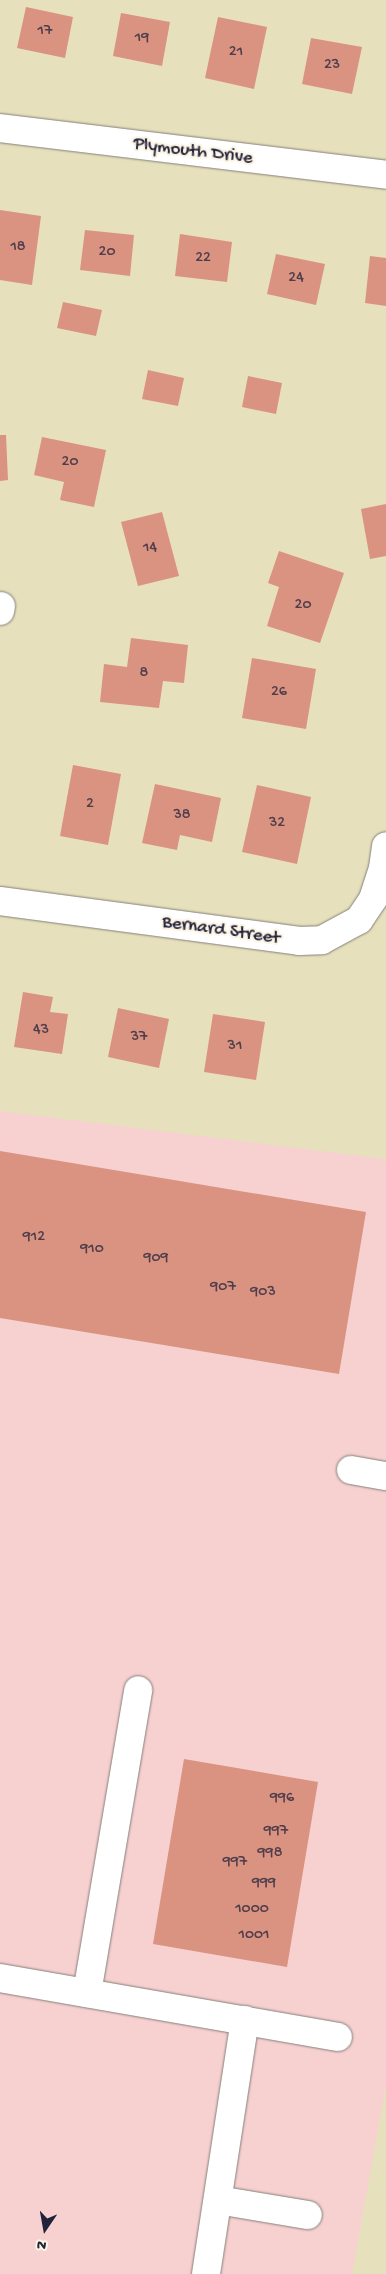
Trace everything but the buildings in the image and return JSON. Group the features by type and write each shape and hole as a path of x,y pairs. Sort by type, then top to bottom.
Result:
{"street":[{"name":"Plymouth Drive","path":"0,128 386,175"},
{"path":"0,611 1,606"},
{"name":"Bernard Street","path":"0,901 298,941 322,940 359,920 373,899 383,868 386,846"},
{"path":"351,1470 386,1476"},
{"path":"87,1993 138,1690"},
{"path":"0,1978 338,2036"},
{"path":"206,2274 245,2020"},
{"path":"218,2200 308,2215"}],"shaded area":[{"path":"0,1111 386,1159 386,2085 352,2274 0,2274"}]}
